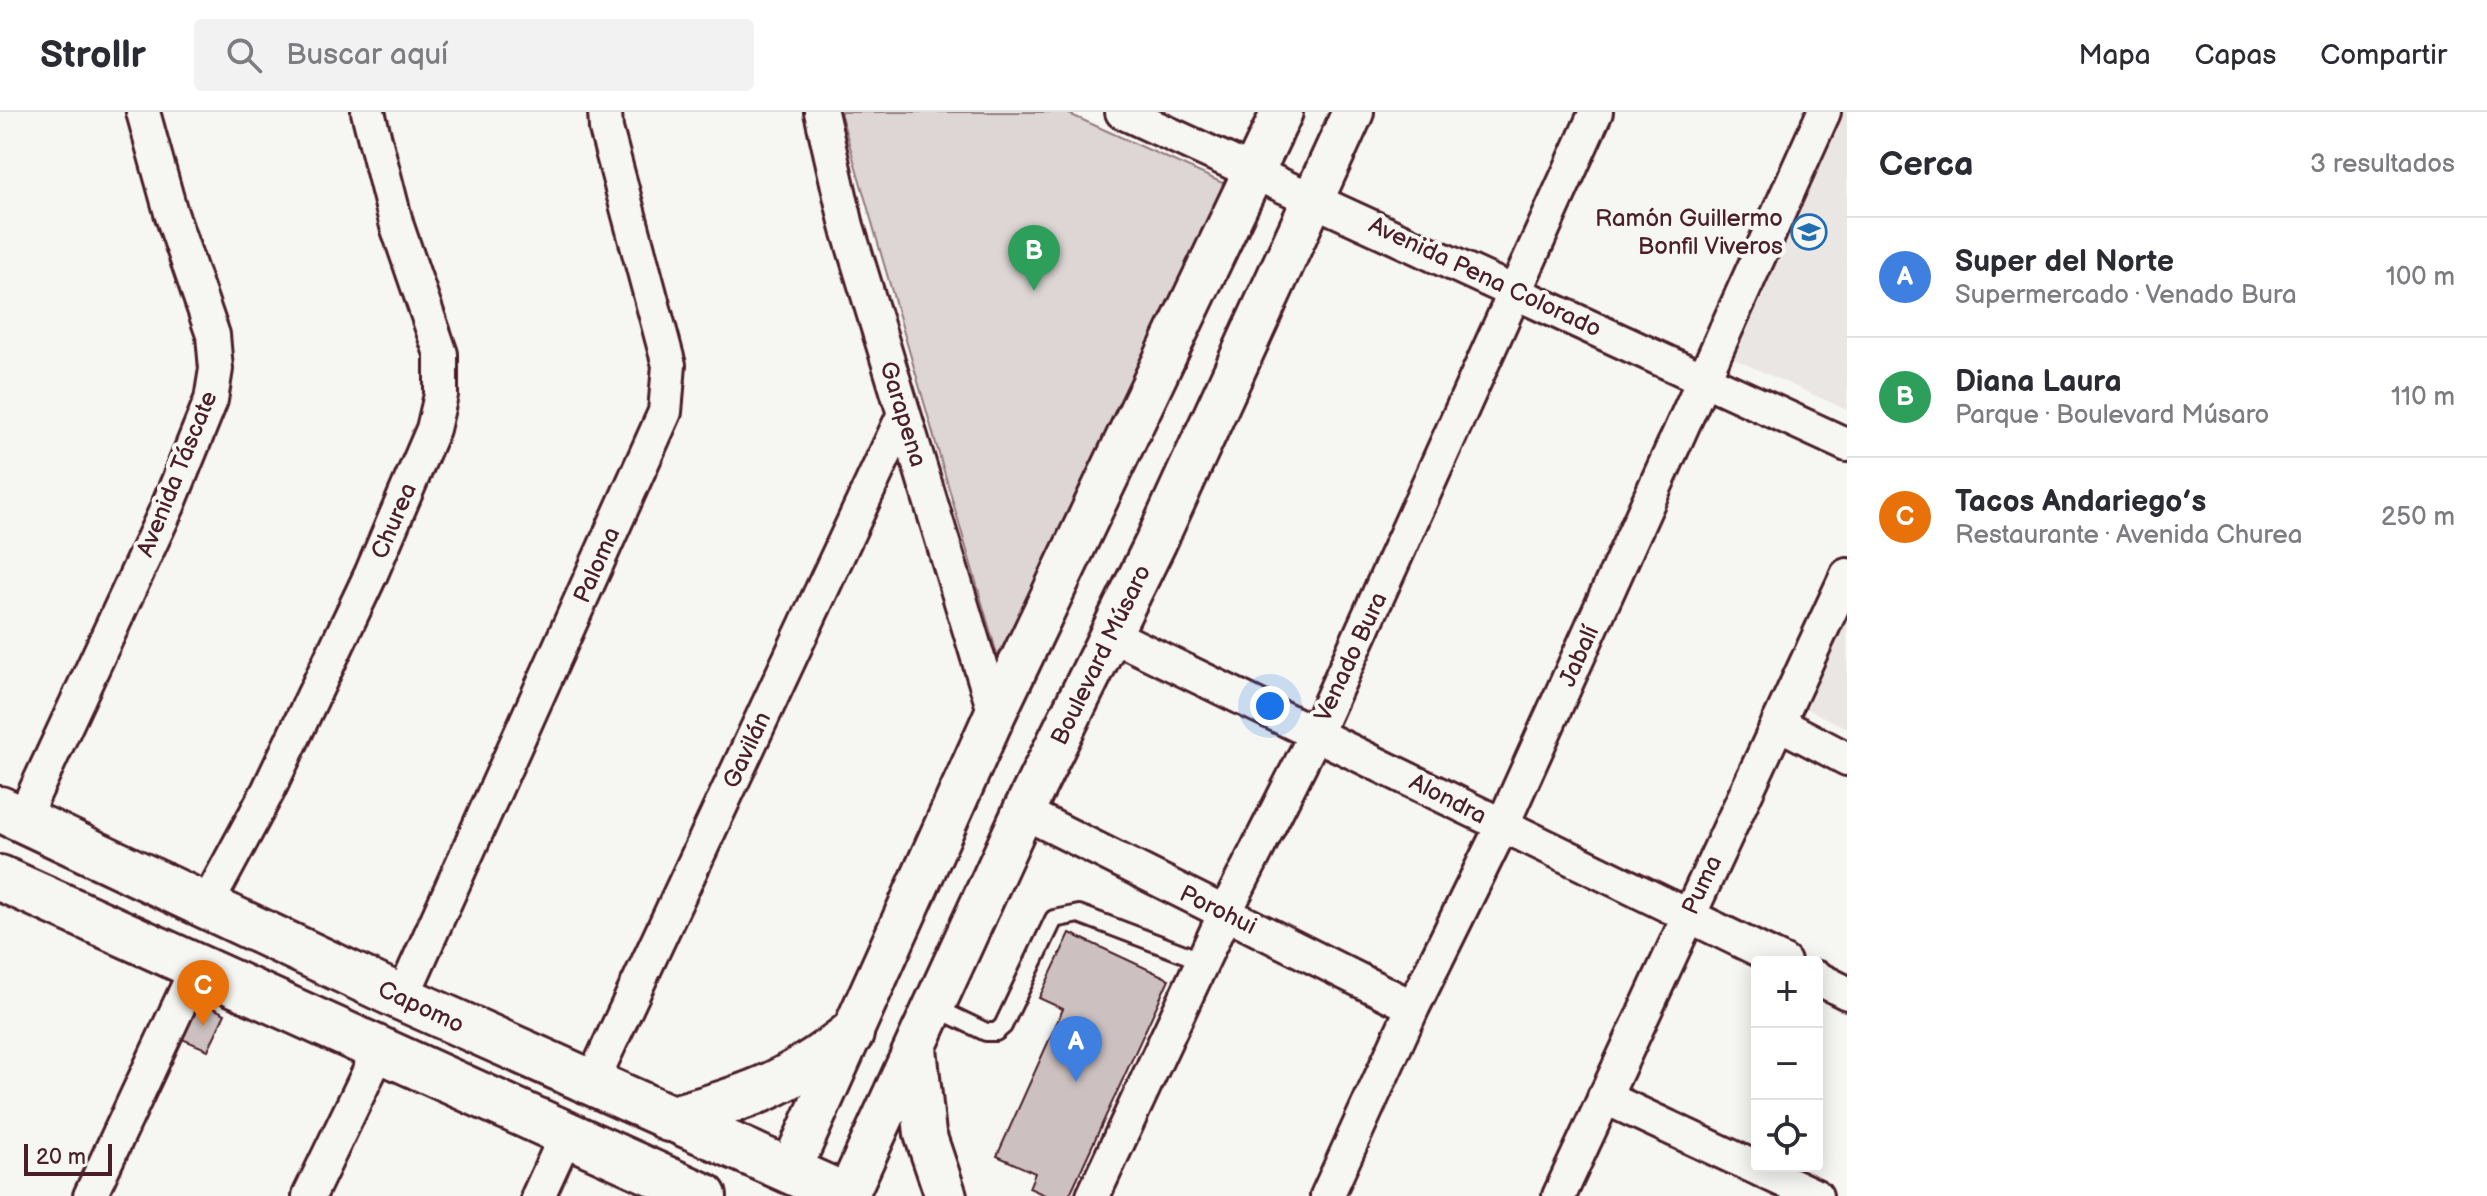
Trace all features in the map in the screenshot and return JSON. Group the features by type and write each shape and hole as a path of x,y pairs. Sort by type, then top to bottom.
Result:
{"main road":[{"name":"Capomo","path":"11,815 669,1119 784,1183 846,1196"},
{"path":"0,878 704,1196"},
{"path":"669,1119 765,1091 801,1072 851,1034"},
{"path":"614,1154 649,1196"}],"street":[{"name":"Avenida Táscate","path":"11,815 168,506 211,400 216,369 213,335 171,213 143,112"},
{"name":"Churea","path":"206,906 268,791 371,574 433,429 441,395 441,354 397,226 368,112"},
{"name":"Paloma","path":"402,998 665,412 669,365 606,129 605,112"},
{"name":"Garapena","path":"821,112 847,226 995,714"},
{"name":"Avenida Pena Colorado","path":"1122,112 1313,197 1847,445"},
{"path":"784,1183 995,714 1282,112"},
{"name":"Boulevard Músaro","path":"846,1196 1023,812 1112,635 1353,112"},
{"name":"Venado Bura","path":"1093,1196 1225,913 1316,733 1596,112"},
{"name":"Jabalí","path":"1327,1196 1413,1007 1502,826 1824,112"},
{"name":"Gavilán","path":"591,1084 903,416"},
{"name":"Puma","path":"1559,1196 1847,575"},
{"name":"Alondra","path":"1112,635 1772,956"},
{"path":"1778,723 1847,759"},
{"name":"Porohui","path":"1023,812 1413,1007"},
{"path":"90,1196 196,969"},
{"path":"1823,981 1847,993"},
{"path":"916,1046 925,1134 946,1196"},
{"path":"309,1196 380,1049"},
{"path":"1604,1097 1800,1193"},
{"path":"538,1196 567,1133"}],"lane":[{"path":"933,1007 986,1032 996,1032 1003,1026 1054,919 1067,914 1079,914 1203,961"}],"shaded area":[{"path":"840,112 1065,112 1225,184 1003,675"},
{"name":"Ramón Guillermo Bonfil Viveros","path":"1826,112 1847,112 1847,410 1717,351"},
{"path":"1847,616 1847,728 1807,709"}],"building":[{"path":"1070,933 1169,979 1069,1196 1047,1196 1029,1188 1035,1173 997,1156 1063,1009 1039,998"},
{"path":"199,1001 225,1014 208,1050 182,1039"}],"place":[{"name":"Ramón Guillermo Bonfil Viveros","path":"1809,232"},
{"name":"Diana Laura","path":"1034,291"},
{"name":"Tacos Andariego’s","path":"203,1026"},
{"name":"Super del Norte","path":"1076,1082"}]}
